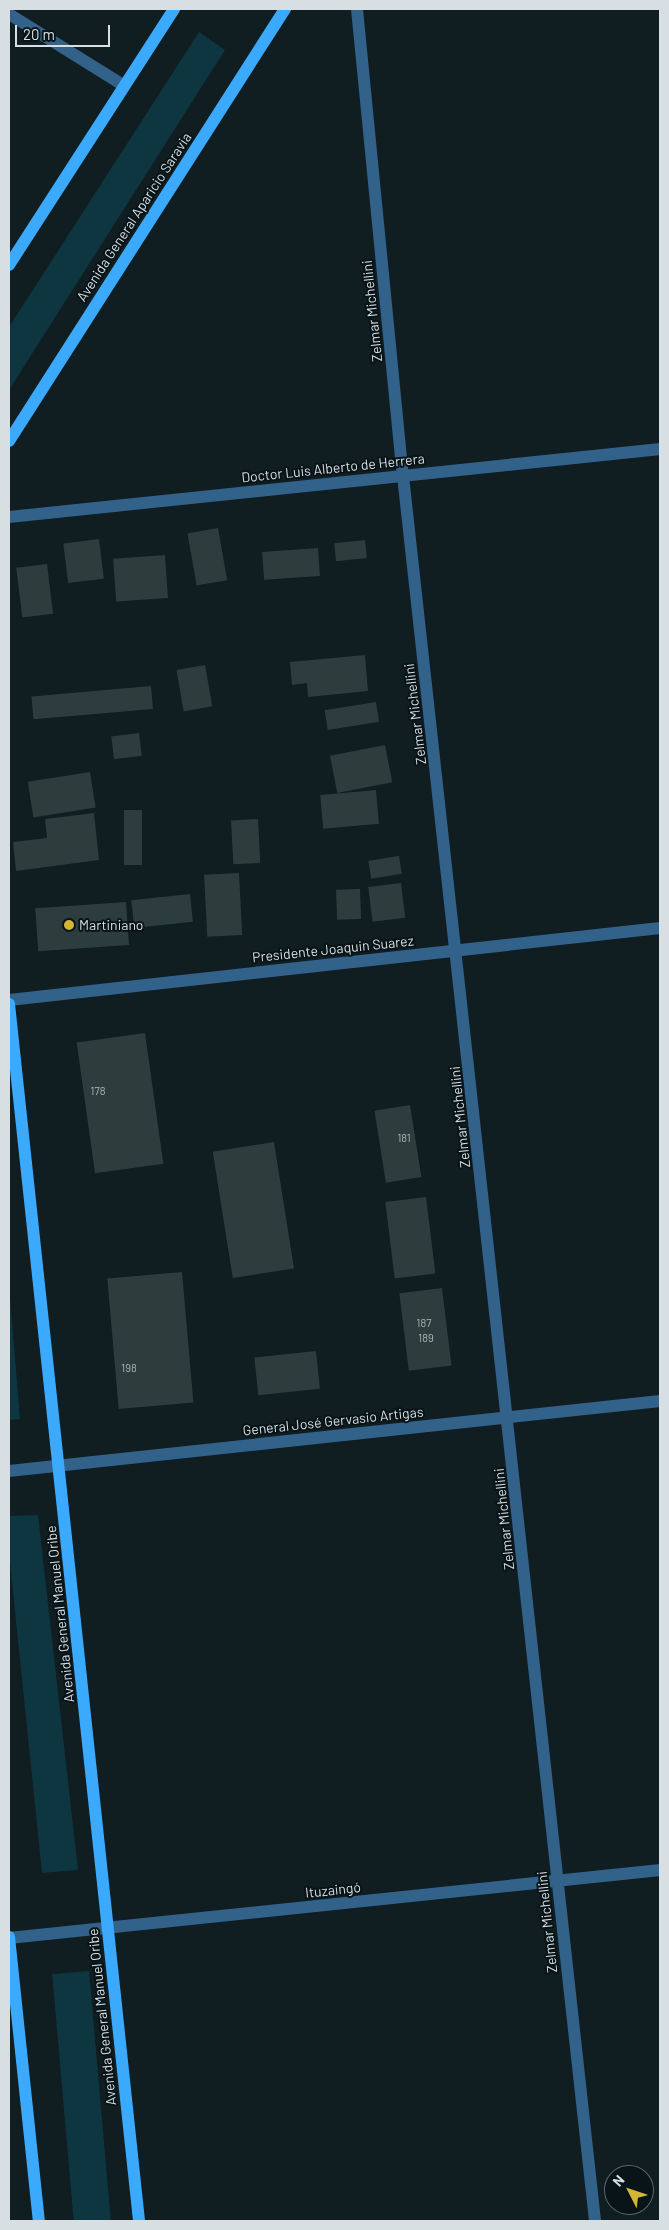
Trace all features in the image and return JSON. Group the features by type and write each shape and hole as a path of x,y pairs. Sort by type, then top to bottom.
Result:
{"main road":[{"path":"9,265 123,85 174,9"},
{"name":"Avenida General Aparicio Saravia","path":"9,441 285,9"},
{"name":"Avenida General Manuel Oribe","path":"9,1004 60,1466 107,1930 139,2221"},
{"path":"9,1938 39,2221"}],"street":[{"name":"Zelmar Michellini","path":"357,9 403,476 457,950 595,2221"},
{"path":"9,14 123,85"},
{"name":"Doctor Luis Alberto de Herrera","path":"9,517 660,449"},
{"name":"Presidente Joaquin Suarez","path":"9,1000 660,928"},
{"name":"General José Gervasio Artigas","path":"9,1470 660,1401"},
{"name":"Ituzaingó","path":"9,1938 107,1930 660,1870"}],"shaded area":[{"path":"199,32 225,50 9,390 9,327"},
{"path":"9,1285 20,1419 9,1420"},
{"path":"38,1515 78,1870 42,1873 9,1553 9,1516"},
{"path":"89,1971 111,2221 74,2221 52,1974"}],"building":[{"path":"218,528 227,580 197,586 187,533"},
{"path":"99,539 104,579 68,583 63,543"},
{"path":"365,540 367,558 336,561 334,543"},
{"path":"318,548 320,576 264,580 262,552"},
{"path":"165,555 168,598 116,602 113,559"},
{"path":"47,564 53,614 22,617 16,568"},
{"path":"365,655 368,691 308,697 307,683 292,685 290,662"},
{"path":"205,665 212,706 184,711 176,670"},
{"path":"151,686 153,709 33,719 31,696"},
{"path":"376,702 379,722 328,730 325,710"},
{"path":"139,733 142,756 114,759 111,736"},
{"path":"385,745 392,782 337,793 330,756"},
{"path":"90,772 96,808 33,817 28,782"},
{"path":"376,790 379,824 323,829 320,795"},
{"path":"124,810 142,810 142,865 124,865"},
{"path":"94,813 99,860 16,871 13,842 47,838 45,819"},
{"path":"258,819 260,863 233,864 231,820"},
{"path":"399,856 402,874 371,879 368,861"},
{"path":"239,873 242,935 207,937 204,875"},
{"path":"401,883 405,918 373,922 368,887"},
{"path":"360,889 361,919 337,920 336,890"},
{"path":"190,894 193,922 134,928 131,900"},
{"path":"126,902 129,945 38,951 35,908"},
{"path":"145,1033 163,1164 95,1173 77,1043"},
{"path":"410,1105 421,1177 386,1183 374,1111"},
{"path":"274,1142 294,1268 233,1278 213,1152"},
{"path":"426,1197 435,1273 395,1278 385,1202"},
{"path":"182,1272 193,1403 119,1409 107,1279"},
{"path":"442,1288 452,1365 409,1371 399,1293"},
{"path":"316,1351 320,1389 258,1395 254,1357"}],"place":[{"name":"Martiniano","path":"69,925"}]}
